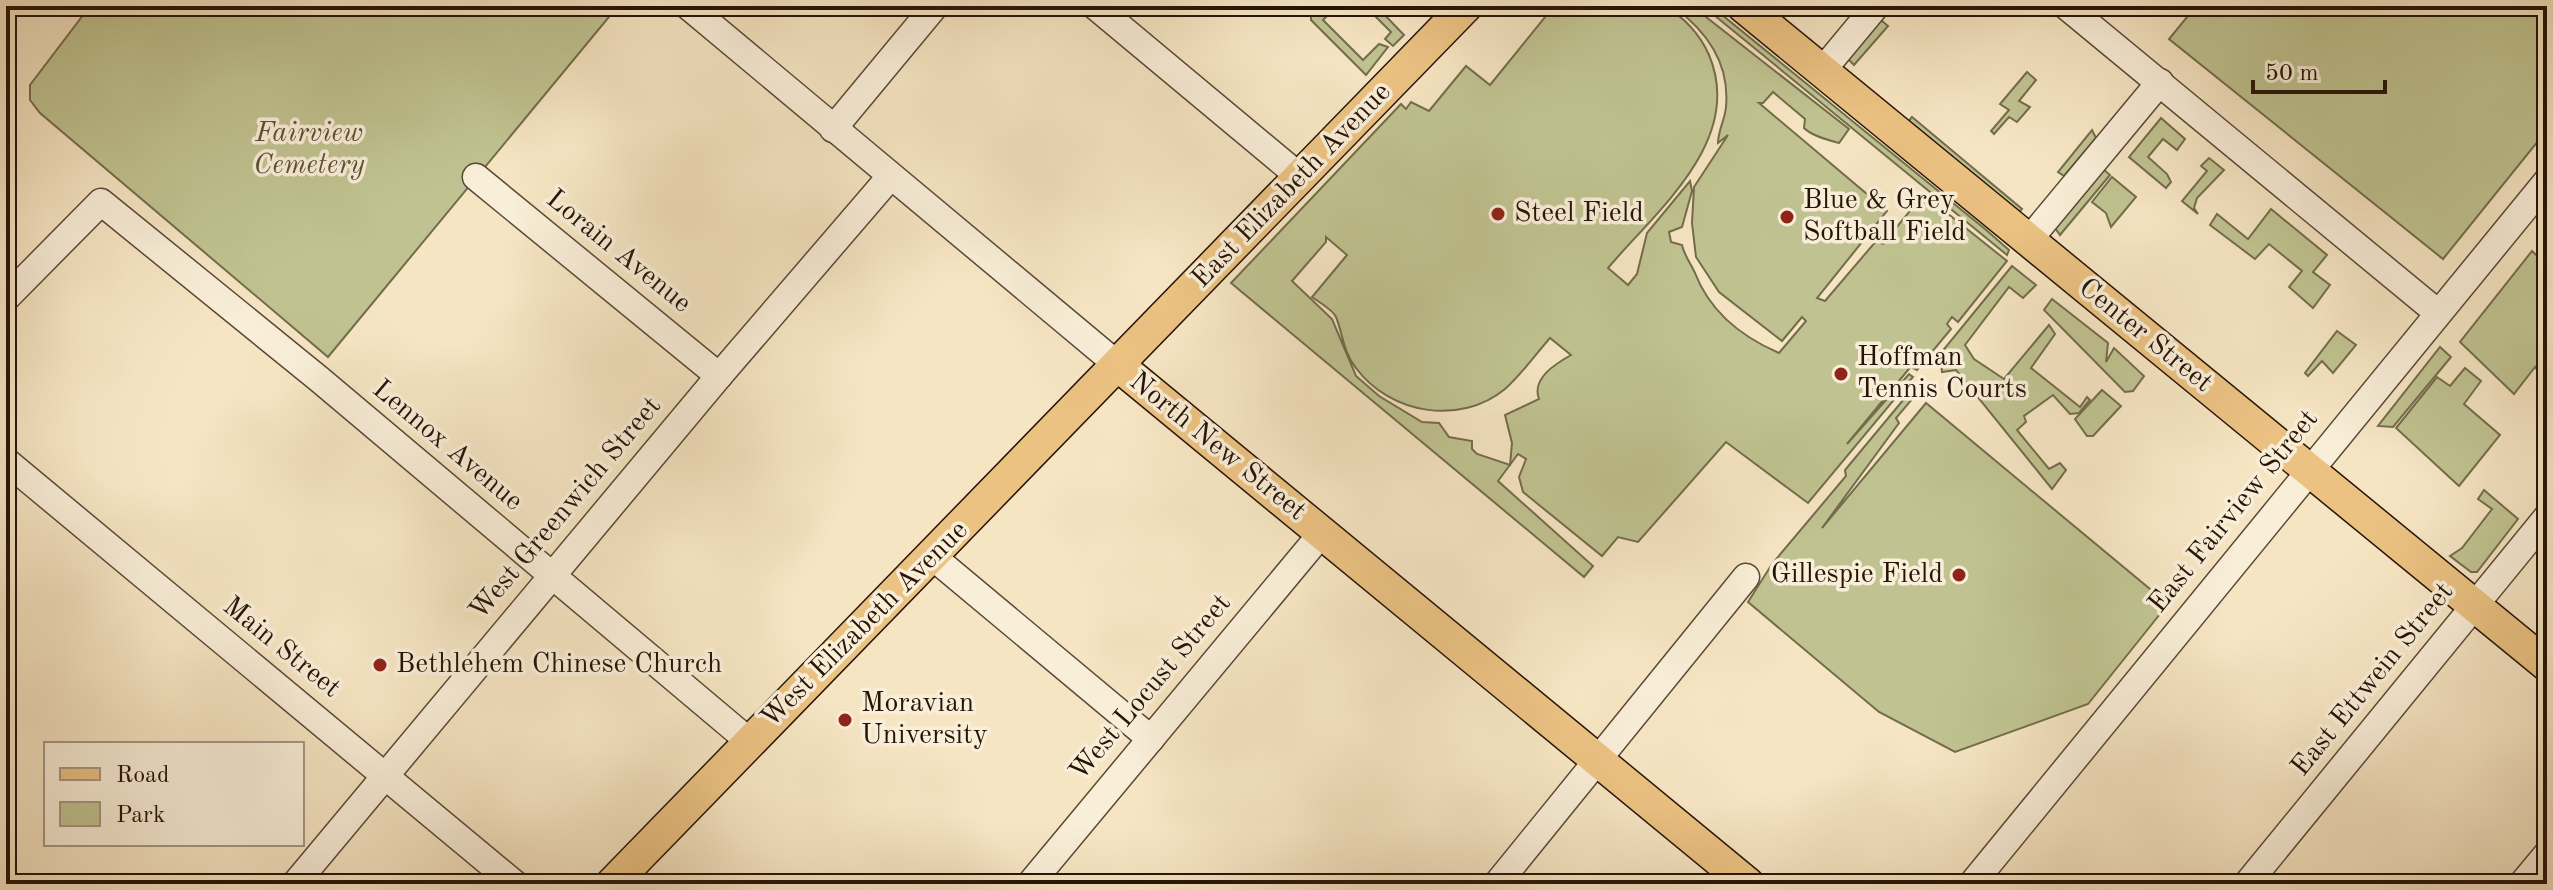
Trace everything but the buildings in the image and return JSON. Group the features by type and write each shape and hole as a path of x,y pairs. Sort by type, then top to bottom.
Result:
{"main road":[{"name":"East Elizabeth Avenue","path":"1119,366 1466,6"},
{"name":"Center Street","path":"1743,6 2547,665"},
{"name":"North New Street","path":"1119,366 1748,884"},
{"name":"West Elizabeth Avenue","path":"612,884 1119,366"}],"street":[{"name":"North New Street","path":"688,6 1119,366"},
{"path":"833,129 935,6"},
{"path":"1095,6 1300,177"},
{"path":"1822,71 1876,6"},
{"path":"2066,6 2438,313"},
{"path":"2028,241 2160,82"},
{"name":"Lorain Avenue","path":"476,177 719,376"},
{"name":"West Greenwich Street","path":"295,884 719,376 890,177"},
{"name":"East Fairview Street","path":"1972,884 2547,181"},
{"name":"Lennox Avenue","path":"6,298 101,202 750,742"},
{"name":"Main Street","path":"6,461 515,884"},
{"name":"East Ettwein Street","path":"2247,884 2547,517"},
{"name":"West Locust Street","path":"1030,884 1322,533"},
{"path":"933,557 1151,739"},
{"path":"1497,884 1601,760 1746,577"},
{"path":"2522,884 2547,854"}],"green space":[{"path":"1655,5 1664,7 1684,21 1709,55 1717,86 1715,116 1706,144 1690,172 1671,198 1608,268 1628,285 1637,274 1647,233 1690,181 1692,191 1682,227 1669,232 1671,242 1682,245 1701,287 1718,311 1740,331 1779,353 1806,321 1802,317 1782,341 1719,292 1696,257 1692,223 1694,187 1728,135 1718,143 1726,91 1720,62 1713,49 1696,26 1673,6 1692,6 1849,129 1839,143 1830,141 1804,128 1805,119 1773,92 1763,103 1759,103 1887,211 1817,298 1825,301 1877,240 1883,244 1913,207 1916,209 1927,197 2007,261 1958,322 1952,317 1947,324 1951,329 1917,370 1913,368 1922,353 1847,444 1909,374 1913,377 1808,503 1726,442 1638,542 1618,537 1602,556 1523,492 1519,477 1526,459 1518,454 1510,465 1498,481 1593,566 1584,577 1231,283 1401,104 1406,109 1411,102 1429,111 1466,66 1490,85 1554,6","holes":["1326,237 1347,255 1312,297 1334,314 1356,368 1370,384 1387,396 1426,410 1468,408 1487,401 1505,389 1550,338 1571,355 1542,378 1539,399 1505,415 1512,443 1510,465 1477,454 1472,449 1472,441 1449,437 1439,423 1422,422 1379,396 1356,376 1332,319 1292,281 1326,242"]},
{"name":"Fairview Cemetery","path":"90,6 618,6 328,357 40,113 30,100 30,85"},
{"path":"1324,6 1336,7 1323,20 1363,60 1379,44 1388,47 1366,75 1311,20 1311,15"},
{"path":"1365,6 1382,12 1404,35 1393,46 1385,39 1391,32"},
{"path":"1703,6 1711,6 1985,229 2009,250 2007,255"},
{"path":"2196,6 2547,6 2547,130 2443,259 2169,39"},
{"path":"1881,20 1888,26 1854,65 1848,59"},
{"path":"2027,72 2036,80 2019,101 2030,107 2017,122 2009,117 1994,134 1991,131 2009,110 2000,104"},
{"path":"1912,117 2022,209 2018,214 1907,123"},
{"path":"2161,118 2185,139 2177,150 2163,139 2148,157 2167,174 2171,182 2166,188 2129,157"},
{"path":"2092,130 2096,138 2064,176 2058,172"},
{"path":"2209,158 2224,170 2197,198 2194,208 2198,214 2182,201 2207,171 2201,166"},
{"path":"2103,169 2110,175 2060,235 2055,228"},
{"path":"2112,177 2136,197 2111,227 2106,213 2092,202"},
{"path":"2271,209 2327,255 2313,272 2330,285 2313,308 2289,287 2302,271 2269,244 2255,259 2210,225 2217,214 2248,239"},
{"path":"2532,251 2547,265 2547,364 2541,359 2536,367 2547,373 2547,394 2539,386 2544,378 2535,367 2514,394 2460,342"},
{"path":"2012,266 2036,285 2023,298 2009,287 1965,345 1974,359 2004,379 2049,325 2055,334 2031,368 2080,407 2087,397 2090,400 2079,413 2070,414 2053,395 2024,416 2026,422 2017,430 2049,469 2060,463 2066,470 2052,489 1956,370 1942,372 1940,354"},
{"path":"2052,299 2108,343 2106,362 2114,348 2144,376 2133,391 2125,392 2044,310"},
{"path":"2337,331 2356,345 2333,373 2322,361 2308,376 2305,373"},
{"path":"2440,347 2451,357 2393,427 2378,426"},
{"path":"2465,368 2481,381 2464,404 2500,435 2459,486 2396,428 2437,377 2450,386"},
{"path":"2102,390 2121,406 2093,436 2087,436 2075,419"},
{"name":"Gillespie Field","path":"1909,393 1914,397 1896,418 1899,423 1822,528 1926,403 2168,604 2088,704 1955,752 1879,712 1748,602 1772,564 1846,476 1845,470"},
{"path":"2484,490 2518,519 2477,572 2471,572 2450,556 2462,548 2492,509 2478,499"}],"place":[{"name":"Steel Field","path":"1498,214"},
{"name":"Blue & Grey Softball Field","path":"1787,217"},
{"name":"Hoffman Tennis Courts","path":"1841,374"},
{"name":"Gillespie Field","path":"1959,575"},
{"name":"Bethlehem Chinese Church","path":"380,665"},
{"name":"Moravian University","path":"845,720"}]}
